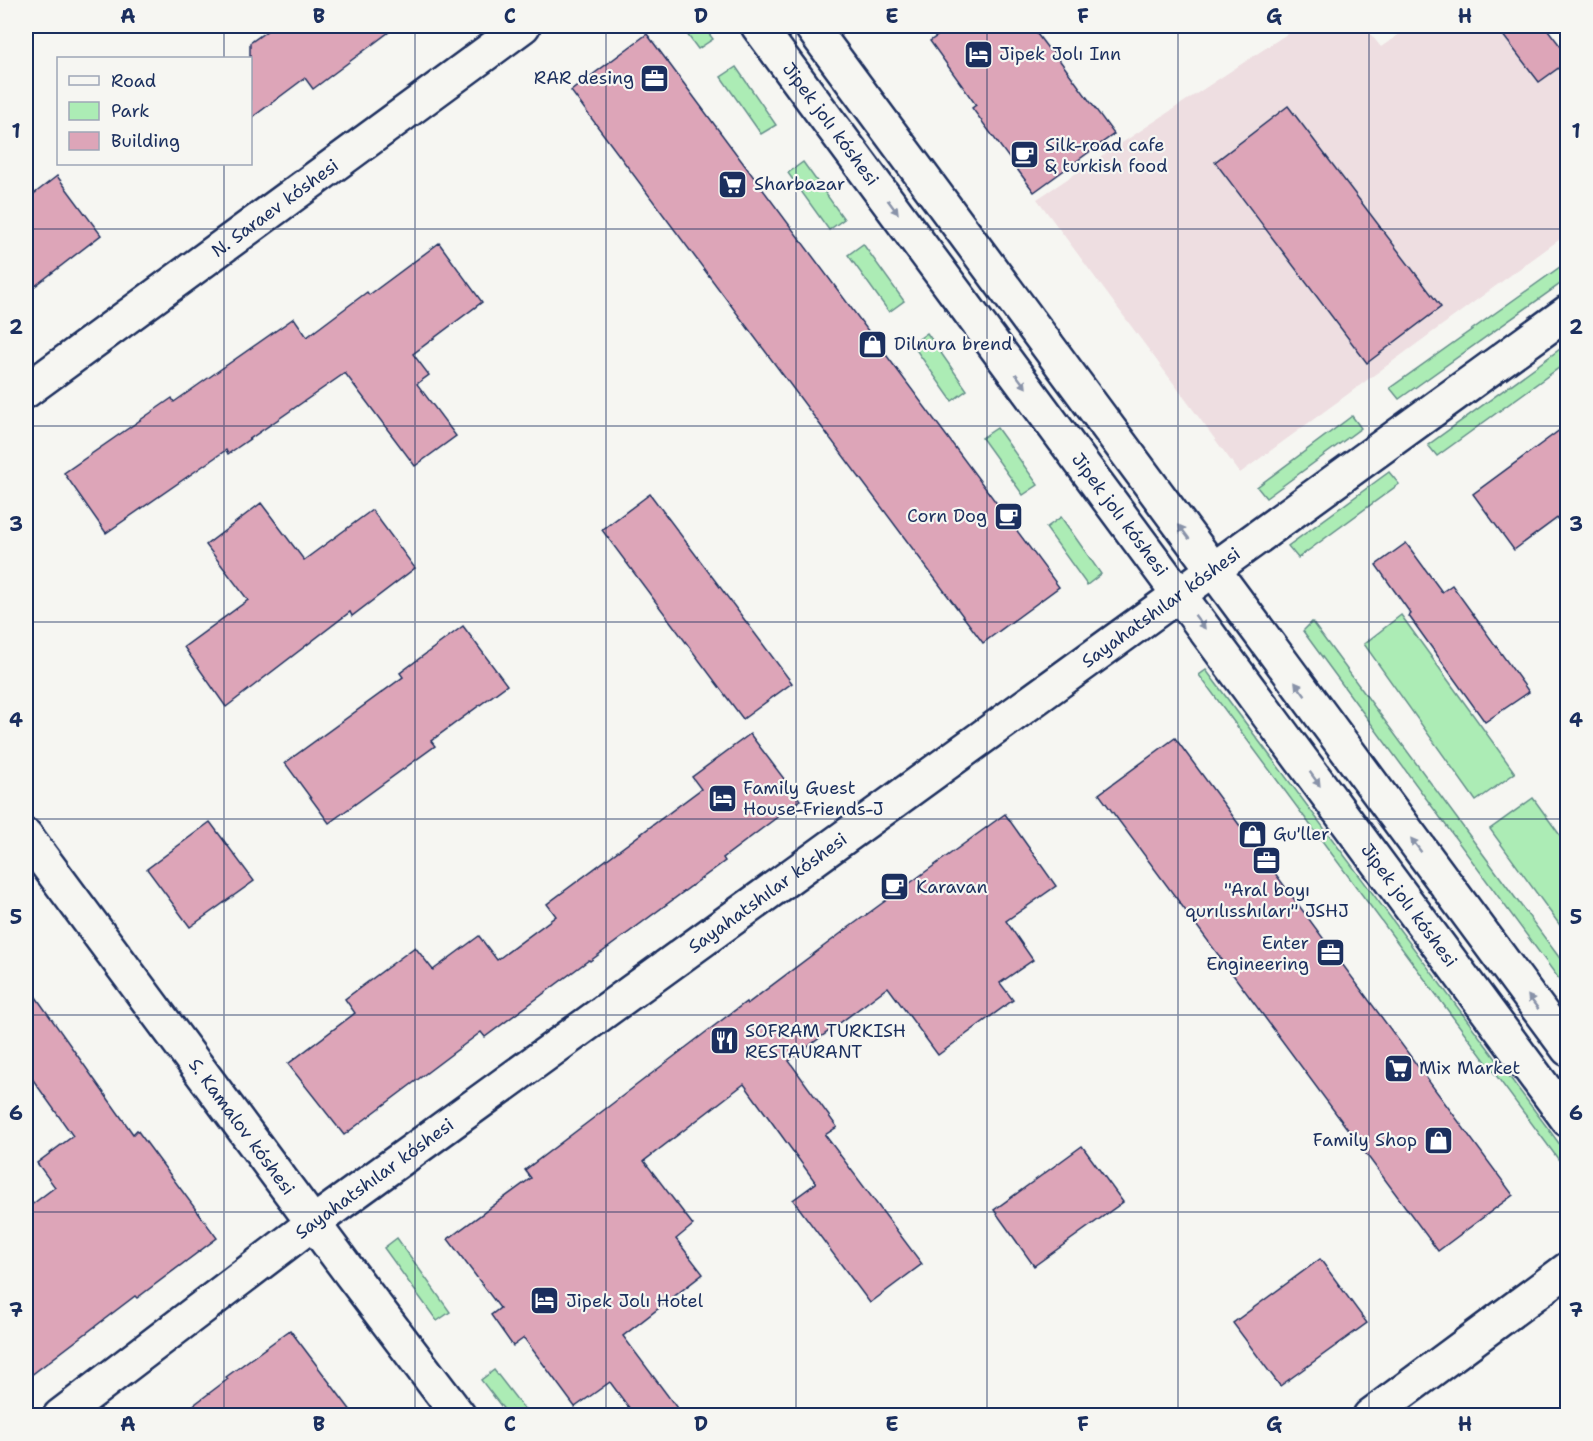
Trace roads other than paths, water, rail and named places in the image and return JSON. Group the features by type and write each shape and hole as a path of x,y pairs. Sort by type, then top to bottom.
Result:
{"street":[{"name":"N. Saraev kóshesi","path":"26,391 523,26"},
{"name":"Jipek jolı kóshesi","path":"758,26 1568,1120"},
{"path":"811,26 1568,1049"},
{"name":"Sayahatshılar kóshesi","path":"60,1416 313,1223 1568,312"},
{"name":"S. Kamalov kóshesi","path":"26,836 459,1416"},
{"path":"1370,1416 1568,1269"}],"place":[{"name":"Jipek Jolı Inn","path":"978,54"},
{"name":"RAR desing","path":"655,78"},
{"name":"Silk-road cafe & turkish food","path":"1024,155"},
{"name":"Sharbazar","path":"733,184"},
{"name":"Dilnura brend","path":"873,344"},
{"name":"Corn Dog","path":"1008,516"},
{"name":"Family Guest House-Friends-J","path":"722,798"},
{"name":"Gu'ller","path":"1252,834"},
{"name":"\"Aral boyı qurılısshıları\" JSHJ","path":"1267,861"},
{"name":"Karavan","path":"895,887"},
{"name":"Enter Engineering","path":"1330,953"},
{"name":"SOFRAM TURKISH RESTAURANT","path":"724,1041"},
{"name":"Mix Market","path":"1398,1068"},
{"name":"Family Shop","path":"1438,1140"},
{"name":"Jipek Jolı Hotel","path":"545,1301"}]}
